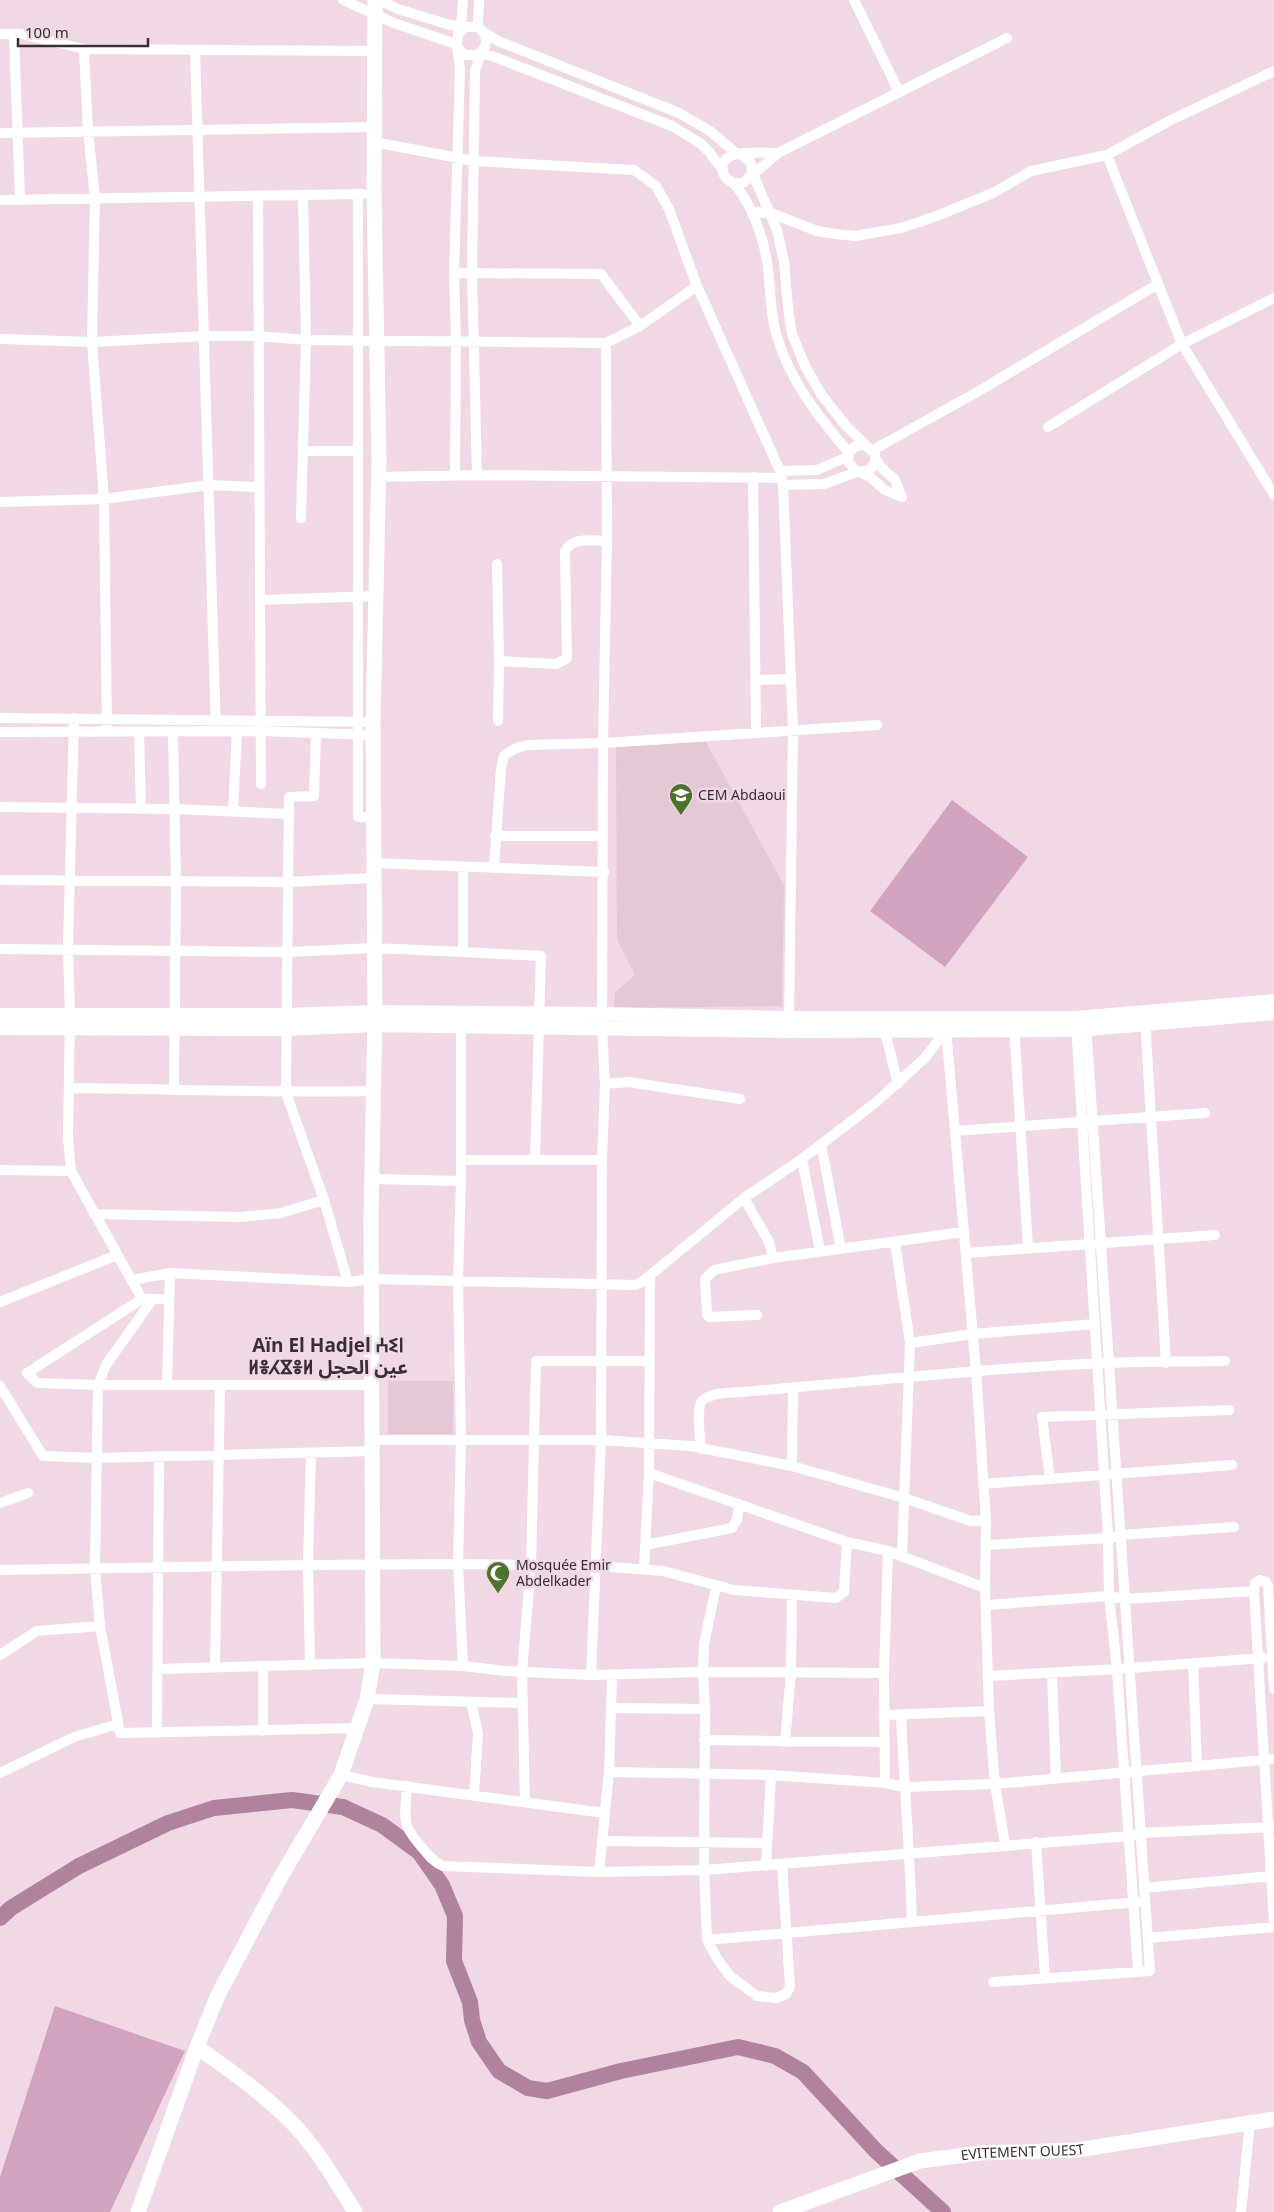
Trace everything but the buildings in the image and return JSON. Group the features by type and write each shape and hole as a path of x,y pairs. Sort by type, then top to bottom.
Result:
{"main road":[{"path":"138,2212 197,2047 218,1995 242,1946 280,1878 338,1781 367,1699 373,1663 372,1179 374,948 373,817 368,726 376,596 379,460 374,194 376,5"},
{"path":"1145,1019 1274,1001"},
{"path":"0,1028 70,1021 287,1022 374,1019 461,1020 539,1014 602,1014 789,1024"},
{"path":"461,1020 538,1028 602,1029 883,1023 1081,1024 1145,1019 1274,1014"},
{"path":"0,1015 70,1021"},
{"path":"197,2047 248,2085 296,2127 316,2152 355,2212"},
{"name":"EVITEMENT OUEST","path":"780,2212 920,2161 980,2153 1077,2150 1274,2119"}],"street":[{"path":"343,0 376,5 450,25 482,30 498,41 679,113 710,131 751,163 751,175 771,213 784,262 792,334 805,366 821,394 846,426 871,451 880,466 895,480 902,497 885,490 870,477 850,466 848,455 808,403 790,372 777,337 770,308 766,253 758,224 735,184 726,179 710,152 700,143 672,126 495,56 480,53 470,56 465,54 457,45 394,23 376,5"},
{"path":"455,476 456,341 454,273 460,68 457,45 458,34 462,27 463,0"},
{"path":"477,475 472,273 475,71 480,53 486,44 482,30 479,0"},
{"path":"854,0 898,92"},
{"path":"0,34 14,34 84,49 375,51"},
{"path":"14,34 16,132 20,200"},
{"path":"735,184 740,183 778,153 1007,38"},
{"path":"84,49 88,131 95,198 92,342 104,499 107,732"},
{"path":"195,50 199,130 199,197 205,336 216,731"},
{"path":"752,212 771,213 817,230 836,234 855,236 901,228 993,193 1031,171 1107,155 1169,121 1274,71"},
{"path":"0,133 199,130 374,134 474,161 634,170 656,186 665,201 698,286 782,478 793,729 789,1024"},
{"path":"722,170 725,161 732,155 778,153"},
{"path":"1107,155 1182,344 1274,495"},
{"path":"358,194 359,596 368,726"},
{"path":"0,200 374,194"},
{"path":"301,518 306,340 303,196"},
{"path":"258,197 260,784"},
{"path":"454,273 601,274 640,326"},
{"path":"782,478 817,470 848,455 855,446 871,451 971,396 1158,284"},
{"path":"0,339 92,342 205,336 258,336 306,340 606,343 640,326 698,286"},
{"path":"1048,427 1182,344 1274,298"},
{"path":"592,1675 597,1566 602,1362 602,1160 605,1084 602,1014 603,743 607,541 606,343"},
{"path":"304,451 358,451"},
{"path":"378,477 606,475 753,477 782,478 824,484 870,470 871,451"},
{"path":"753,477 756,732"},
{"path":"0,502 104,499 209,485 259,488"},
{"path":"499,661 556,664 567,658 565,551 569,544 576,540 607,541"},
{"path":"497,564 498,721"},
{"path":"260,600 376,596"},
{"path":"755,680 791,679"},
{"path":"0,718 261,720 368,726"},
{"path":"74,718 68,949 70,1021 68,1137 71,1171 116,1255 147,1300"},
{"path":"494,868 501,768 504,756 514,749 527,745 603,743 793,729 877,725"},
{"path":"0,732 261,731 358,735 368,726"},
{"path":"368,726 358,735 358,817 373,817"},
{"path":"233,811 237,731"},
{"path":"139,732 141,809"},
{"path":"173,732 176,882 174,1089"},
{"path":"316,733 314,796 289,797 286,1093 324,1200 348,1282"},
{"path":"0,807 175,809 288,814"},
{"path":"495,836 604,836"},
{"path":"0,880 288,882 373,871 463,867 604,872"},
{"path":"463,867 463,952"},
{"path":"0,949 175,949 288,952 374,948 541,956 535,1160"},
{"path":"1145,1019 1166,1363"},
{"path":"461,1020 462,1160 458,1280 461,1440 458,1564 463,1666"},
{"path":"883,1023 898,1084"},
{"path":"132,1280 170,1273 348,1282 372,1279 635,1285 650,1276 744,1198 802,1159 898,1084 925,1058 947,1024"},
{"path":"947,1024 976,1371 986,1520 985,1588 990,1676 989,1711 995,1784 1005,1844"},
{"path":"1014,1024 1028,1248"},
{"path":"1081,1024 1095,1243 1095,1324 1108,1538 1109,1596 1117,1669 1138,1971"},
{"path":"605,1084 628,1082 740,1100"},
{"path":"69,1088 286,1093 373,1091"},
{"path":"955,1131 1205,1113"},
{"path":"821,1144 841,1248"},
{"path":"802,1159 820,1251"},
{"path":"462,1160 602,1160"},
{"path":"0,1170 71,1171"},
{"path":"372,1179 461,1181"},
{"path":"744,1198 770,1242 773,1258"},
{"path":"94,1214 241,1217 281,1213 324,1200"},
{"path":"757,1315 709,1317 707,1315 705,1279 714,1270 773,1258 964,1232"},
{"path":"966,1253 1216,1235"},
{"path":"895,1242 910,1343 902,1556"},
{"path":"993,1982 1150,1971 1110,1362 1095,1243"},
{"path":"0,1302 116,1255"},
{"path":"167,1385 170,1273"},
{"path":"644,1568 649,1473 650,1276"},
{"path":"169,1299 147,1300 27,1372 37,1383 98,1385 373,1385"},
{"path":"147,1300 106,1365 98,1385 95,1569 100,1626 120,1734 358,1728"},
{"path":"910,1343 972,1334 1095,1324"},
{"path":"525,1802 522,1672 531,1565 536,1361 649,1361"},
{"path":"701,1449 699,1408 706,1397 716,1394 976,1371 1110,1362 1225,1361"},
{"path":"216,1667 220,1385"},
{"path":"0,1386 43,1456 97,1458 311,1453 373,1446 461,1440 600,1440 691,1446 792,1466 904,1498 971,1521 986,1520"},
{"path":"792,1466 793,1388"},
{"path":"1050,1479 1042,1417 1229,1410"},
{"path":"310,1664 308,1565 311,1453"},
{"path":"157,1733 160,1568 159,1456"},
{"path":"983,1484 1232,1466"},
{"path":"649,1473 847,1542 888,1551 985,1588"},
{"path":"0,1503 28,1493"},
{"path":"645,1545 732,1528 737,1520 739,1504"},
{"path":"987,1545 1108,1538 1120,1535 1234,1527"},
{"path":"0,1570 308,1565 458,1564 597,1566 644,1568 663,1571 716,1587 836,1598 841,1595 846,1586 847,1542"},
{"path":"886,1783 884,1673 888,1551"},
{"path":"1274,1689 1266,1582 1262,1580 1256,1582 1254,1591 1258,1658 1269,1759 1271,1876 1274,1924"},
{"path":"716,1587 704,1644 703,1672 706,1709 704,1740 704,1870 707,1940 730,1976 757,1996 776,1998 786,1994 790,1987 782,1864"},
{"path":"987,1605 1109,1596 1125,1599 1254,1591"},
{"path":"785,1742 791,1674 792,1595"},
{"path":"0,1655 37,1631 100,1626"},
{"path":"990,1676 1272,1658"},
{"path":"158,1669 373,1663 463,1666 522,1672 592,1675 703,1672 791,1674 884,1673"},
{"path":"1193,1663 1197,1765"},
{"path":"262,1731 263,1666"},
{"path":"1052,1673 1056,1778"},
{"path":"599,1872 608,1772 612,1675"},
{"path":"367,1699 523,1703"},
{"path":"471,1702 478,1734 474,1795"},
{"path":"611,1708 706,1709"},
{"path":"884,1715 989,1711"},
{"path":"901,1714 904,1787 910,1854 912,1922"},
{"path":"0,1772 74,1737 118,1724"},
{"path":"704,1740 885,1742"},
{"path":"608,1772 771,1775 886,1783 904,1787 995,1784 1269,1759"},
{"path":"766,1866 771,1775"},
{"path":"338,1781 407,1786 605,1813"},
{"path":"407,1786 406,1828 433,1860 439,1864 599,1872 704,1870 766,1866 1005,1844 1129,1836 1141,1833 1271,1827"},
{"path":"603,1841 767,1843"},
{"path":"1036,1842 1045,1978"},
{"path":"1144,1888 1271,1876"},
{"path":"707,1940 1145,1902"},
{"path":"1148,1938 1274,1927"},
{"path":"1241,2212 1250,2122"}],"shaded area":[{"name":"CEM Abdaoui","path":"706,742 784,885 782,1006 614,1008 615,992 635,975 617,939 616,747"},
{"path":"952,800 1028,857 945,967 870,911"},
{"path":"388,1381 453,1381 453,1434 388,1434"},
{"path":"55,2006 185,2051 110,2212 0,2212 0,2177"}],"waterway":[{"path":"0,1918 11,1908 79,1866 168,1823 214,1808 292,1800 343,1807 382,1825 419,1852 442,1885 455,1916 454,1961 470,2002 472,2020 479,2042 499,2071 528,2088 547,2091 621,2071 738,2047 775,2056 803,2072 876,2151 943,2212"}],"place":[{"name":"CEM Abdaoui","path":"681,816"},
{"name":"Mosquée Emir Abdelkader","path":"498,1594"}],"district":[{"name":"Aïn El Hadjel ⵄⵉⵏ ⵍⴻⵃⴵⴻⵍ عين الحجل","path":"328,1357"}]}
